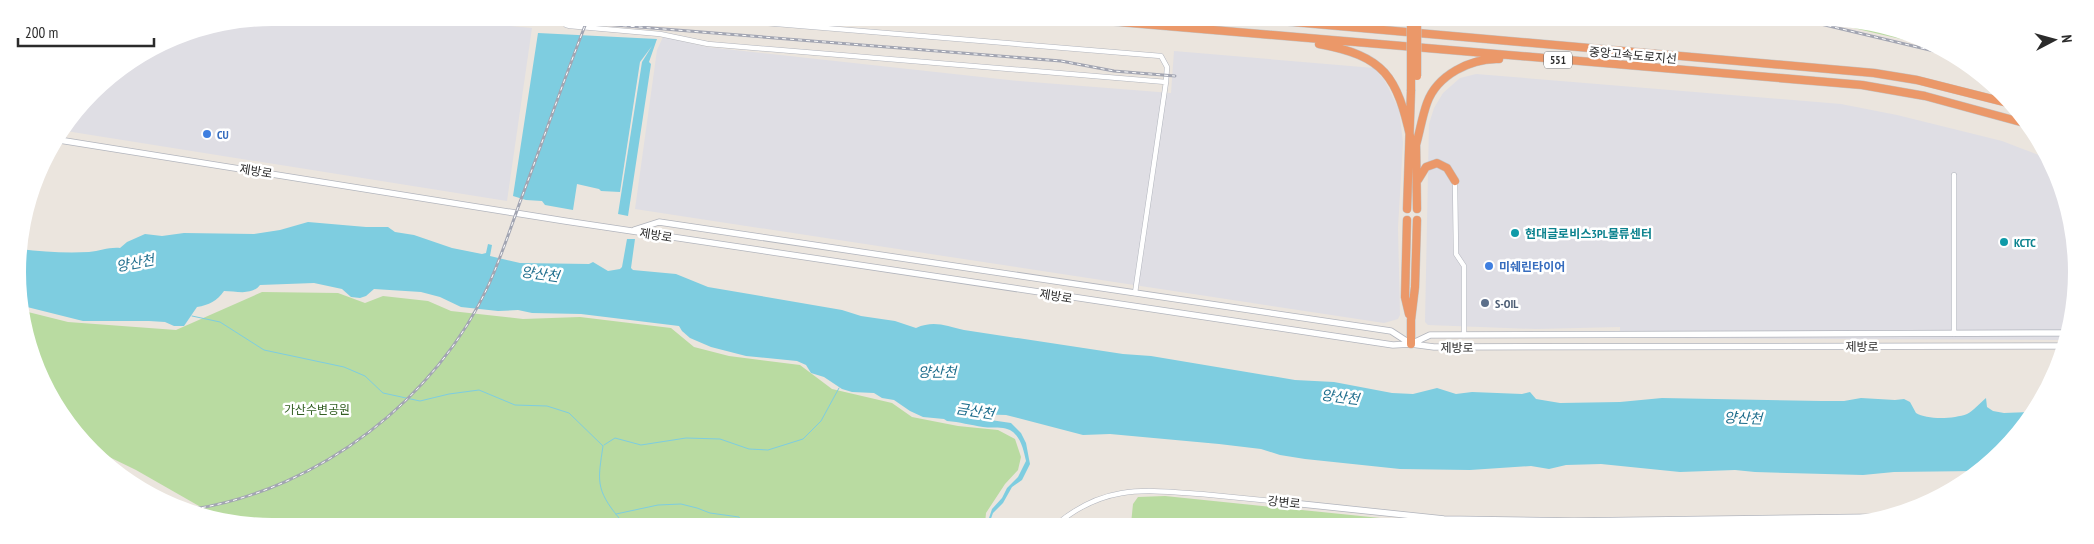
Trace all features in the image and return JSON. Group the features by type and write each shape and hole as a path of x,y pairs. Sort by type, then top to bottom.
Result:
{"highway":[{"name":"중앙고속도로지선","path":"1160,26 1862,85 1925,96 2016,121"},
{"name":"중앙고속도로지선","path":"1344,26 1874,73 1917,80 1998,101"},
{"path":"1395,26 1456,32 1466,36"},
{"path":"1411,26 1414,91"},
{"path":"1407,209 1413,142 1417,26"},
{"path":"1236,33 1246,37 1317,44 1345,49 1368,59 1386,73 1398,90 1413,142 1416,209"},
{"path":"1413,142 1428,102 1439,85 1456,70 1473,62 1490,59 1512,59 1668,72 1681,70"},
{"path":"1416,184 1426,167 1436,163 1447,168 1455,181"},
{"path":"1406,220 1405,297 1411,320"},
{"path":"1411,344 1417,220"}],"street":[{"path":"570,26 660,34 708,44 1166,82"},
{"path":"805,26 1156,54 1161,56 1167,67 1166,82 1136,293"},
{"name":"제방로","path":"64,141 632,231 1280,330 1393,345 1411,344 1434,347 2056,346"},
{"path":"1954,175 1954,334"},
{"path":"1455,181 1456,254 1464,266 1464,335"},
{"path":"632,231 658,222 1392,331 1411,344 1430,335 2060,333"},
{"name":"강변로","path":"1067,518 1094,501 1112,494 1135,490 1158,490 1444,518"}],"shaded area":[{"path":"272,26 512,26 532,28 507,201 70,132 98,98 135,68 178,45 224,31"},
{"path":"663,37 707,47 1019,81 1171,93 1174,51 1374,68 1385,81 1399,110 1403,142 1398,227 1400,315 1398,319 1384,323 635,209 657,50"},
{"path":"1476,74 1841,104 1897,115 2002,141 2038,155 2055,193 2066,240 2068,272 2066,304 2058,340 1620,338 1620,327 1536,329 1428,325 1425,322 1429,124 1434,108 1443,93 1460,78"}],"green space":[{"path":"1853,28 1870,31 1902,39"},
{"name":"가산수변공원","path":"262,292 338,293 365,303 383,296 428,301 451,311 523,319 580,317 671,328 694,347 729,356 800,365 832,389 892,403 912,417 958,426 998,430 1015,439 1021,457 1018,470 1005,484 986,513 986,518 272,518 240,516 201,507 111,458 98,446 77,422 59,395 39,351 30,312 68,322 176,330"},
{"path":"1165,496 1380,518 1132,518 1133,504 1138,497"}],"water":[{"path":"538,33 657,39 649,62 651,64 628,216 618,214 642,62 652,46 640,62 620,192 601,191 577,184 573,210 545,205 542,201 526,200 513,196"},
{"name":"양산천","path":"308,222 388,227 395,232 414,235 452,248 482,254 486,253 488,244 492,245 490,256 520,263 589,264 593,262 608,271 622,267 627,239 635,239 631,268 633,270 676,274 708,287 842,310 861,316 895,321 916,328 929,324 940,324 964,330 1123,354 1151,356 1295,380 1334,382 1392,393 1413,394 1437,388 1456,394 1472,392 1522,394 1530,392 1536,399 1560,403 1620,402 1662,398 1822,401 1844,401 1861,398 1904,399 1910,402 1916,413 1927,417 1941,418 1967,414 1986,398 1987,407 1993,411 2004,413 2024,412 1996,446 1966,471 1894,472 1863,475 1735,470 1680,472 1601,464 1566,465 1549,469 1531,466 1470,470 1400,469 1305,459 1280,455 1261,449 1219,444 1110,434 1083,435 1006,415 975,414 970,417 1011,423 1021,433 1026,443 1030,464 1022,480 1012,487 1003,503 993,513 991,518 989,518 992,509 1002,498 1007,488 1018,477 1026,461 1022,445 1013,432 1003,428 983,427 923,417 894,400 882,398 874,393 852,392 842,389 824,377 811,373 806,365 797,361 746,356 711,347 690,338 679,326 581,314 532,313 518,310 498,311 461,307 440,297 421,292 374,289 366,296 360,298 351,297 342,289 314,283 260,285 253,291 248,292 224,291 212,302 197,307 184,326 149,321 83,321 29,307 26,272 27,250 89,252 120,248 127,242 145,234 162,236 184,233 254,234 280,230"}],"waterway":[{"path":"192,316 220,322 264,350 344,367 365,376 383,393 420,401 449,394 479,390 515,405 547,406 569,413 603,446 600,484 611,508 619,518"},
{"path":"604,445 615,438 641,445 686,438 720,439 749,449 768,450 803,439 821,421 839,388"},
{"path":"616,514 658,505 681,504 710,513 739,518"}],"railway":[{"path":"201,507 240,498 286,482 329,459 369,432 406,400 439,365 467,326 489,284 585,26"},
{"path":"626,26 1061,61 1114,71 1175,76"},
{"path":"1832,27 1923,48"}],"place":[{"name":"CU","path":"207,134"},
{"name":"현대글로비스3PL물류센터","path":"1515,233"},
{"name":"KCTC","path":"2004,242"},
{"name":"미쉐린타이어","path":"1489,266"},
{"name":"S-OIL","path":"1485,303"}],"water label":[{"name":"금산천","path":"975,411"}]}
